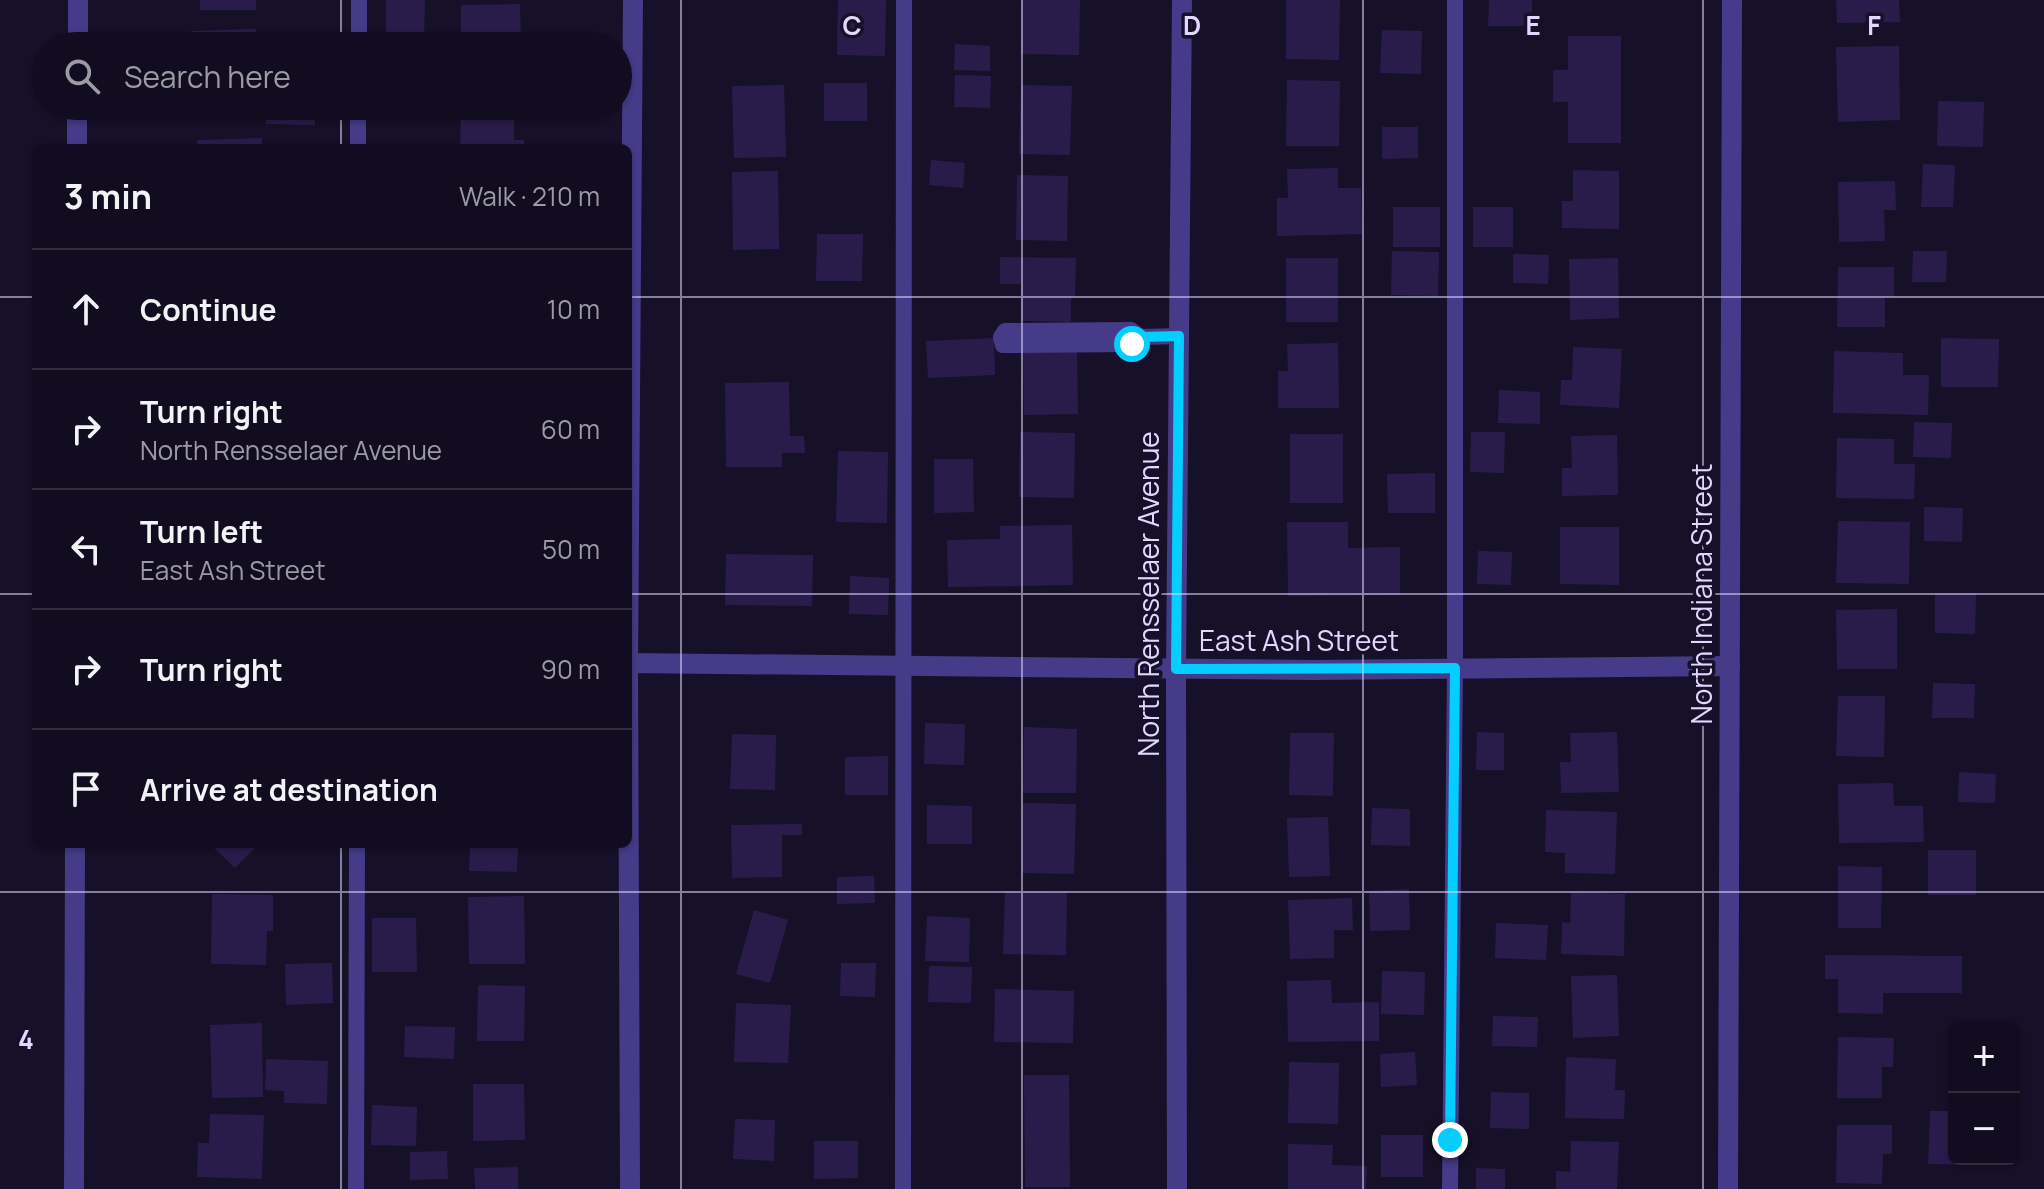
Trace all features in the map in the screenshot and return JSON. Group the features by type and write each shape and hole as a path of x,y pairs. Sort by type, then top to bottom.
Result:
{"street":[{"path":"78,0 78,32"},
{"path":"632,144 633,0"},
{"name":"North Rensselaer Avenue","path":"1177,1189 1176,669 1182,0"},
{"name":"North Indiana Street","path":"1728,1189 1732,0"},
{"path":"77,120 77,144"},
{"name":"East Ash Street","path":"632,663 1176,669 1730,666"},
{"path":"74,1189 75,848"},
{"path":"629,848 630,1189"}],"lane":[{"path":"359,0 359,32"},
{"path":"903,1189 904,0"},
{"path":"1450,1189 1455,668 1455,0"},
{"path":"358,120 358,144"},
{"path":"1141,337 1131,330 1005,331 1001,337 1003,345 1132,344 1141,337 1179,336"},
{"path":"356,1189 357,848"}],"building":[{"path":"200,0 256,0 256,10 200,10"},
{"path":"386,0 425,0 424,32 386,32"},
{"path":"838,0 886,0 885,56 837,55"},
{"path":"1022,0 1080,0 1079,55 1021,54"},
{"path":"1286,0 1340,0 1339,60 1286,59"},
{"path":"1489,0 1532,0 1532,26 1488,26"},
{"path":"1836,0 1899,0 1900,22 1837,23"},
{"path":"520,4 521,32 461,32 461,5"},
{"path":"256,29 256,32 191,32"},
{"path":"1382,30 1422,31 1421,74 1380,73"},
{"path":"1568,36 1621,36 1621,143 1568,143 1568,102 1553,102 1553,70 1568,70"},
{"path":"955,44 990,46 990,71 954,70"},
{"path":"1899,46 1900,120 1838,122 1836,47"},
{"path":"955,75 991,76 990,108 954,107"},
{"path":"1287,80 1340,81 1339,146 1286,146"},
{"path":"824,83 867,83 867,121 824,121"},
{"path":"784,85 786,157 734,158 732,86"},
{"path":"1021,85 1072,86 1070,155 1019,154"},
{"path":"1938,101 1984,102 1983,147 1937,146"},
{"path":"266,120 315,120 315,125 266,124"},
{"path":"461,120 514,120 514,140 524,140 524,144 460,144"},
{"path":"1382,127 1418,127 1418,158 1382,159"},
{"path":"262,138 262,144 197,144 197,140"},
{"path":"931,160 965,163 963,188 929,185"},
{"path":"1923,164 1955,165 1953,207 1921,207"},
{"path":"1338,168 1338,188 1361,188 1362,234 1277,236 1277,198 1288,198 1287,169"},
{"path":"1573,170 1619,171 1619,229 1562,228 1562,201 1573,201"},
{"path":"778,171 779,249 733,250 732,172"},
{"path":"1017,175 1068,176 1067,241 1016,240"},
{"path":"1895,181 1896,210 1884,210 1885,241 1839,242 1838,182"},
{"path":"1393,207 1440,207 1440,247 1393,247"},
{"path":"1473,207 1513,207 1513,247 1473,247"},
{"path":"817,234 863,234 862,281 816,281"},
{"path":"1392,251 1439,252 1438,296 1391,295"},
{"path":"1913,251 1947,251 1946,282 1912,282"},
{"path":"1513,254 1549,255 1548,284 1513,283"},
{"path":"1000,257 1076,258 1071,322 1021,321 1021,284 1000,284"},
{"path":"1286,258 1338,258 1338,322 1286,322"},
{"path":"1618,258 1619,318 1570,320 1569,259"},
{"path":"1838,267 1894,267 1894,297 1885,297 1885,327 1837,327"},
{"path":"994,338 995,375 928,378 926,341"},
{"path":"1941,338 1999,339 1998,387 1941,387"},
{"path":"1338,343 1339,408 1278,408 1278,371 1288,371 1287,344"},
{"path":"1573,347 1622,349 1619,408 1560,405 1561,380 1572,380"},
{"path":"1077,351 1078,414 1024,415 1023,352"},
{"path":"1834,351 1903,353 1903,375 1929,375 1928,415 1833,413"},
{"path":"789,382 790,436 804,436 805,453 782,453 782,467 726,467 725,383"},
{"path":"1499,390 1540,392 1540,424 1498,423"},
{"path":"1914,422 1952,423 1951,458 1913,457"},
{"path":"1020,432 1075,433 1074,498 1019,497"},
{"path":"1471,432 1505,432 1504,473 1470,472"},
{"path":"1290,434 1343,434 1343,503 1290,503"},
{"path":"1617,435 1618,495 1562,496 1562,468 1572,468 1571,436"},
{"path":"1837,438 1894,439 1894,464 1915,464 1914,499 1836,498"},
{"path":"838,451 888,452 887,523 836,522"},
{"path":"934,459 973,459 974,512 934,513"},
{"path":"1435,473 1435,513 1388,513 1387,474"},
{"path":"1924,507 1963,508 1962,542 1924,541"},
{"path":"1838,521 1910,522 1909,584 1836,583"},
{"path":"1287,522 1348,522 1348,548 1400,547 1400,595 1288,596"},
{"path":"1072,525 1073,585 948,587 947,540 1000,539 1000,526"},
{"path":"1560,527 1619,527 1619,585 1560,584"},
{"path":"1478,551 1512,552 1511,585 1477,584"},
{"path":"726,554 813,555 812,606 725,605"},
{"path":"850,576 889,578 888,615 849,614"},
{"path":"1935,593 1976,593 1975,634 1935,633"},
{"path":"1897,609 1897,669 1837,669 1836,610"},
{"path":"1933,683 1975,684 1974,718 1932,718"},
{"path":"1838,696 1885,696 1884,757 1836,756"},
{"path":"925,723 965,724 964,765 924,764"},
{"path":"1024,727 1077,729 1076,793 1023,793"},
{"path":"1477,732 1504,733 1504,770 1476,770"},
{"path":"1617,732 1619,792 1561,793 1560,762 1571,762 1570,733"},
{"path":"1290,733 1334,733 1333,796 1289,795"},
{"path":"732,734 776,735 775,790 730,789"},
{"path":"888,756 888,795 845,795 845,757"},
{"path":"1959,772 1996,774 1995,803 1958,802"},
{"path":"1893,783 1894,806 1923,806 1924,842 1839,843 1838,784"},
{"path":"1023,803 1076,804 1074,874 1022,873"},
{"path":"927,805 972,806 972,844 927,844"},
{"path":"1372,808 1410,809 1410,846 1371,845"},
{"path":"1546,810 1617,812 1615,874 1565,873 1565,853 1545,852"},
{"path":"1328,817 1330,876 1289,877 1287,818"},
{"path":"802,824 802,835 782,835 782,877 732,878 731,825"},
{"path":"214,848 255,848 235,868"},
{"path":"470,848 518,848 517,872 469,871"},
{"path":"1928,850 1976,850 1976,895 1928,895"},
{"path":"1838,866 1882,867 1881,928 1838,928"},
{"path":"874,876 875,903 837,904 837,877"},
{"path":"1409,889 1410,930 1370,931 1369,891"},
{"path":"1005,891 1067,892 1066,955 1003,954"},
{"path":"1571,892 1625,894 1624,956 1561,954 1562,922 1570,923"},
{"path":"212,894 273,895 273,931 267,931 266,965 211,964"},
{"path":"524,896 525,964 469,964 468,897"},
{"path":"1352,898 1353,930 1334,930 1334,958 1290,959 1288,900"},
{"path":"754,910 788,920 770,983 736,974"},
{"path":"927,916 970,918 969,962 925,961"},
{"path":"372,918 416,918 417,972 372,972"},
{"path":"1496,923 1548,925 1546,960 1495,958"},
{"path":"1825,955 1962,956 1962,993 1883,993 1883,1014 1838,1013 1838,979 1825,979"},
{"path":"332,963 333,1003 286,1005 285,964"},
{"path":"841,963 876,963 875,997 840,996"},
{"path":"929,966 972,967 971,1003 928,1002"},
{"path":"1382,971 1425,972 1424,1015 1381,1014"},
{"path":"1617,975 1619,1036 1573,1038 1571,976"},
{"path":"1331,980 1332,1003 1379,1002 1379,1041 1288,1042 1287,981"},
{"path":"478,985 525,986 524,1041 477,1041"},
{"path":"995,989 1074,991 1073,1043 994,1042"},
{"path":"736,1003 791,1005 788,1063 734,1062"},
{"path":"1493,1016 1538,1017 1537,1047 1492,1046"},
{"path":"262,1023 263,1097 212,1098 210,1025"},
{"path":"405,1026 455,1027 454,1059 404,1057"},
{"path":"1838,1037 1894,1038 1893,1067 1882,1067 1882,1098 1837,1098"},
{"path":"1415,1052 1417,1085 1381,1087 1380,1054"},
{"path":"1566,1057 1616,1059 1615,1090 1625,1090 1624,1119 1565,1118"},
{"path":"266,1059 328,1061 327,1104 284,1103 284,1091 265,1090"},
{"path":"1289,1062 1339,1063 1338,1124 1288,1123"},
{"path":"1024,1075 1069,1075 1070,1187 1025,1187"},
{"path":"473,1084 524,1084 525,1140 473,1141"},
{"path":"1491,1092 1529,1093 1529,1129 1490,1128"},
{"path":"372,1105 417,1107 416,1146 371,1145"},
{"path":"1930,1111 1948,1111 1948,1164 1928,1164"},
{"path":"210,1114 264,1115 262,1179 197,1177 198,1143 209,1143"},
{"path":"735,1119 775,1120 774,1161 733,1159"},
{"path":"1837,1125 1892,1125 1892,1154 1883,1154 1882,1184 1836,1183"},
{"path":"1381,1135 1423,1135 1423,1177 1381,1177"},
{"path":"814,1141 858,1141 858,1178 814,1179"},
{"path":"1571,1141 1619,1142 1617,1189 1556,1189 1556,1171 1570,1172"},
{"path":"1288,1144 1333,1145 1332,1165 1367,1166 1366,1189 1288,1189"},
{"path":"447,1151 448,1179 410,1180 410,1152"},
{"path":"518,1167 518,1189 475,1189 474,1168"},
{"path":"1476,1168 1505,1169 1505,1189 1476,1189"}],"route":[{"path":"1132,344 1141,337 1179,336 1176,669 1455,668 1450,1140"}]}
